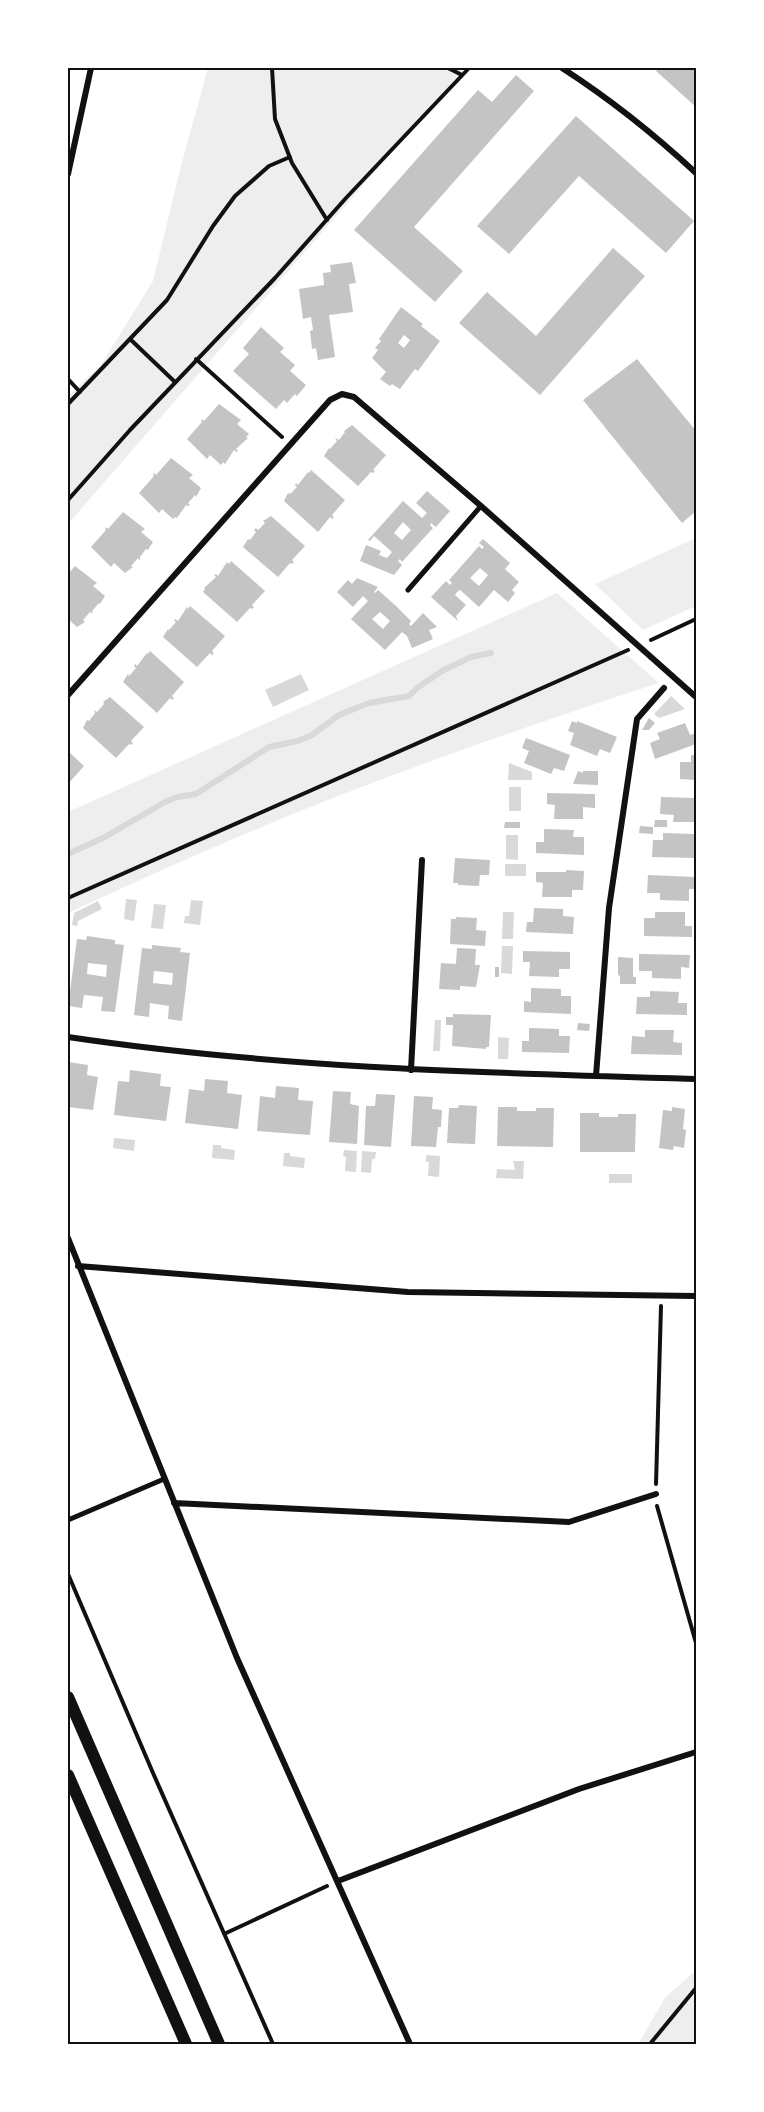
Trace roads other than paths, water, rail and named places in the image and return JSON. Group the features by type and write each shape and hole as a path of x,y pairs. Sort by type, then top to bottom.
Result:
{"main road":[{"path":"68,1697 219,2044"},
{"path":"68,1775 186,2044"}],"street":[{"path":"68,174 91,68"},
{"path":"562,68 607,98 658,138 696,173"},
{"path":"68,695 330,400 342,394 354,398 481,506 696,697"},
{"path":"408,590 481,506"},
{"path":"596,1076 609,908 637,719 664,688"},
{"path":"411,1070 422,860"},
{"path":"68,1037 281,1062 411,1070 696,1079"},
{"path":"68,1238 237,1658 410,2044"},
{"path":"78,1266 408,1292 696,1296"},
{"path":"68,1520 164,1479"},
{"path":"174,1503 569,1522 656,1494"},
{"path":"338,1881 579,1789 696,1752"}],"waterway":[{"path":"68,854 103,838 165,802 177,797 196,794 269,747 298,741 312,735 339,715 369,703 409,696 442,671 471,657 491,653"}]}
